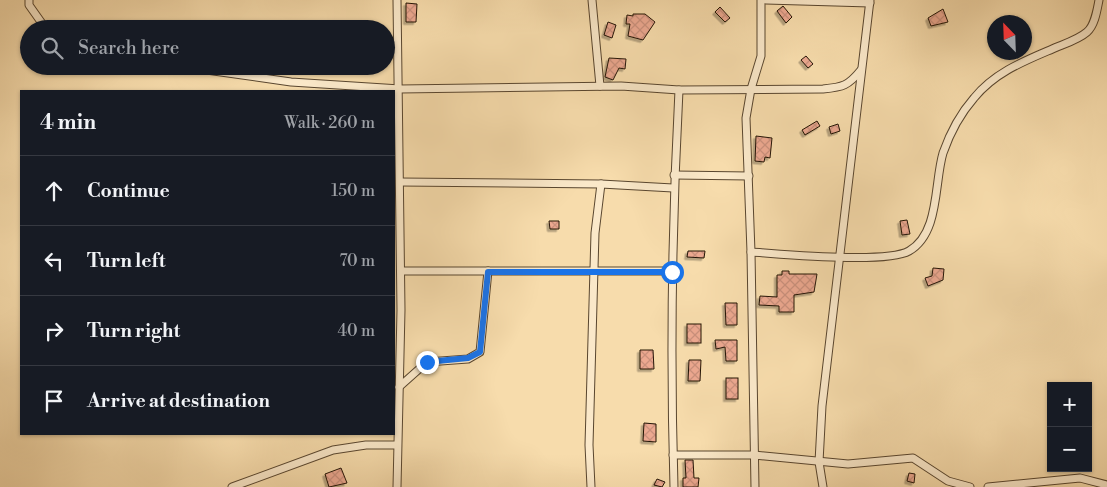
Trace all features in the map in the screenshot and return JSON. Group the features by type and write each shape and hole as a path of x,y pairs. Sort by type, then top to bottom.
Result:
{"street":[{"path":"29,0 29,5 40,20"},
{"path":"397,0 400,90 400,182 397,230 400,271 397,487"},
{"path":"592,0 600,86"},
{"path":"754,487 751,252 746,118 751,89 761,56 761,0"},
{"path":"766,0 870,2 840,257 830,323 819,462 823,487"},
{"path":"751,252 840,257 896,255 907,252 917,246 931,219 942,155 952,128 974,97 1000,73 1088,31 1096,15 1099,0"},
{"path":"242,75 291,82 400,90 600,86 679,90 842,87 851,82 861,70"},
{"path":"674,487 673,188 679,90"},
{"path":"674,175 749,176"},
{"path":"400,182 601,184 673,188"},
{"path":"591,487 589,445 595,233 601,184"},
{"path":"400,271 672,272"},
{"path":"399,387 427,362 468,358 480,352 488,272"},
{"path":"232,487 334,450 366,445 397,445"},
{"path":"673,455 754,455 848,464 913,458 923,463 936,475 948,481 970,487"},
{"path":"988,487 1080,478 1107,485"}],"building":[{"path":"406,3 417,4 416,22 406,22"},
{"path":"783,6 792,17 786,23 777,11"},
{"path":"720,7 730,18 725,22 715,12"},
{"path":"943,9 948,22 931,26 928,18"},
{"path":"633,14 645,14 655,22 643,40 628,36 630,24 626,24 627,15 633,16"},
{"path":"608,22 616,25 612,38 604,35"},
{"path":"806,56 813,64 808,68 801,60"},
{"path":"609,58 626,59 625,69 619,68 613,80 605,77"},
{"path":"817,121 820,126 805,135 802,130"},
{"path":"838,124 840,131 831,134 829,127"},
{"path":"756,136 772,138 770,158 765,157 764,162 755,161"},
{"path":"907,220 910,234 902,235 900,221"},
{"path":"549,221 559,221 559,229 550,229"},
{"path":"688,251 705,251 704,258 687,257"},
{"path":"933,268 944,269 943,280 928,286 925,278 932,276"},
{"path":"782,271 789,271 789,274 817,274 814,292 794,295 794,312 779,312 779,306 759,305 760,296 777,297 777,275 782,275"},
{"path":"725,303 737,303 737,325 726,325"},
{"path":"687,324 701,324 701,343 687,343"},
{"path":"715,340 737,340 737,361 726,361 725,347 716,349"},
{"path":"640,350 653,350 654,369 640,369"},
{"path":"689,360 701,360 700,381 688,381"},
{"path":"726,378 738,378 738,399 726,399"},
{"path":"644,423 656,424 656,442 643,441"},
{"path":"685,460 693,460 694,478 699,478 698,487 683,487 683,478 686,478"},
{"path":"341,468 347,483 329,487 325,474"},
{"path":"909,473 915,474 914,483 907,481"},
{"path":"657,479 665,482 662,487 654,485"}],"route":[{"path":"427,362 468,358 476,356 480,352 488,272 672,272"}]}
